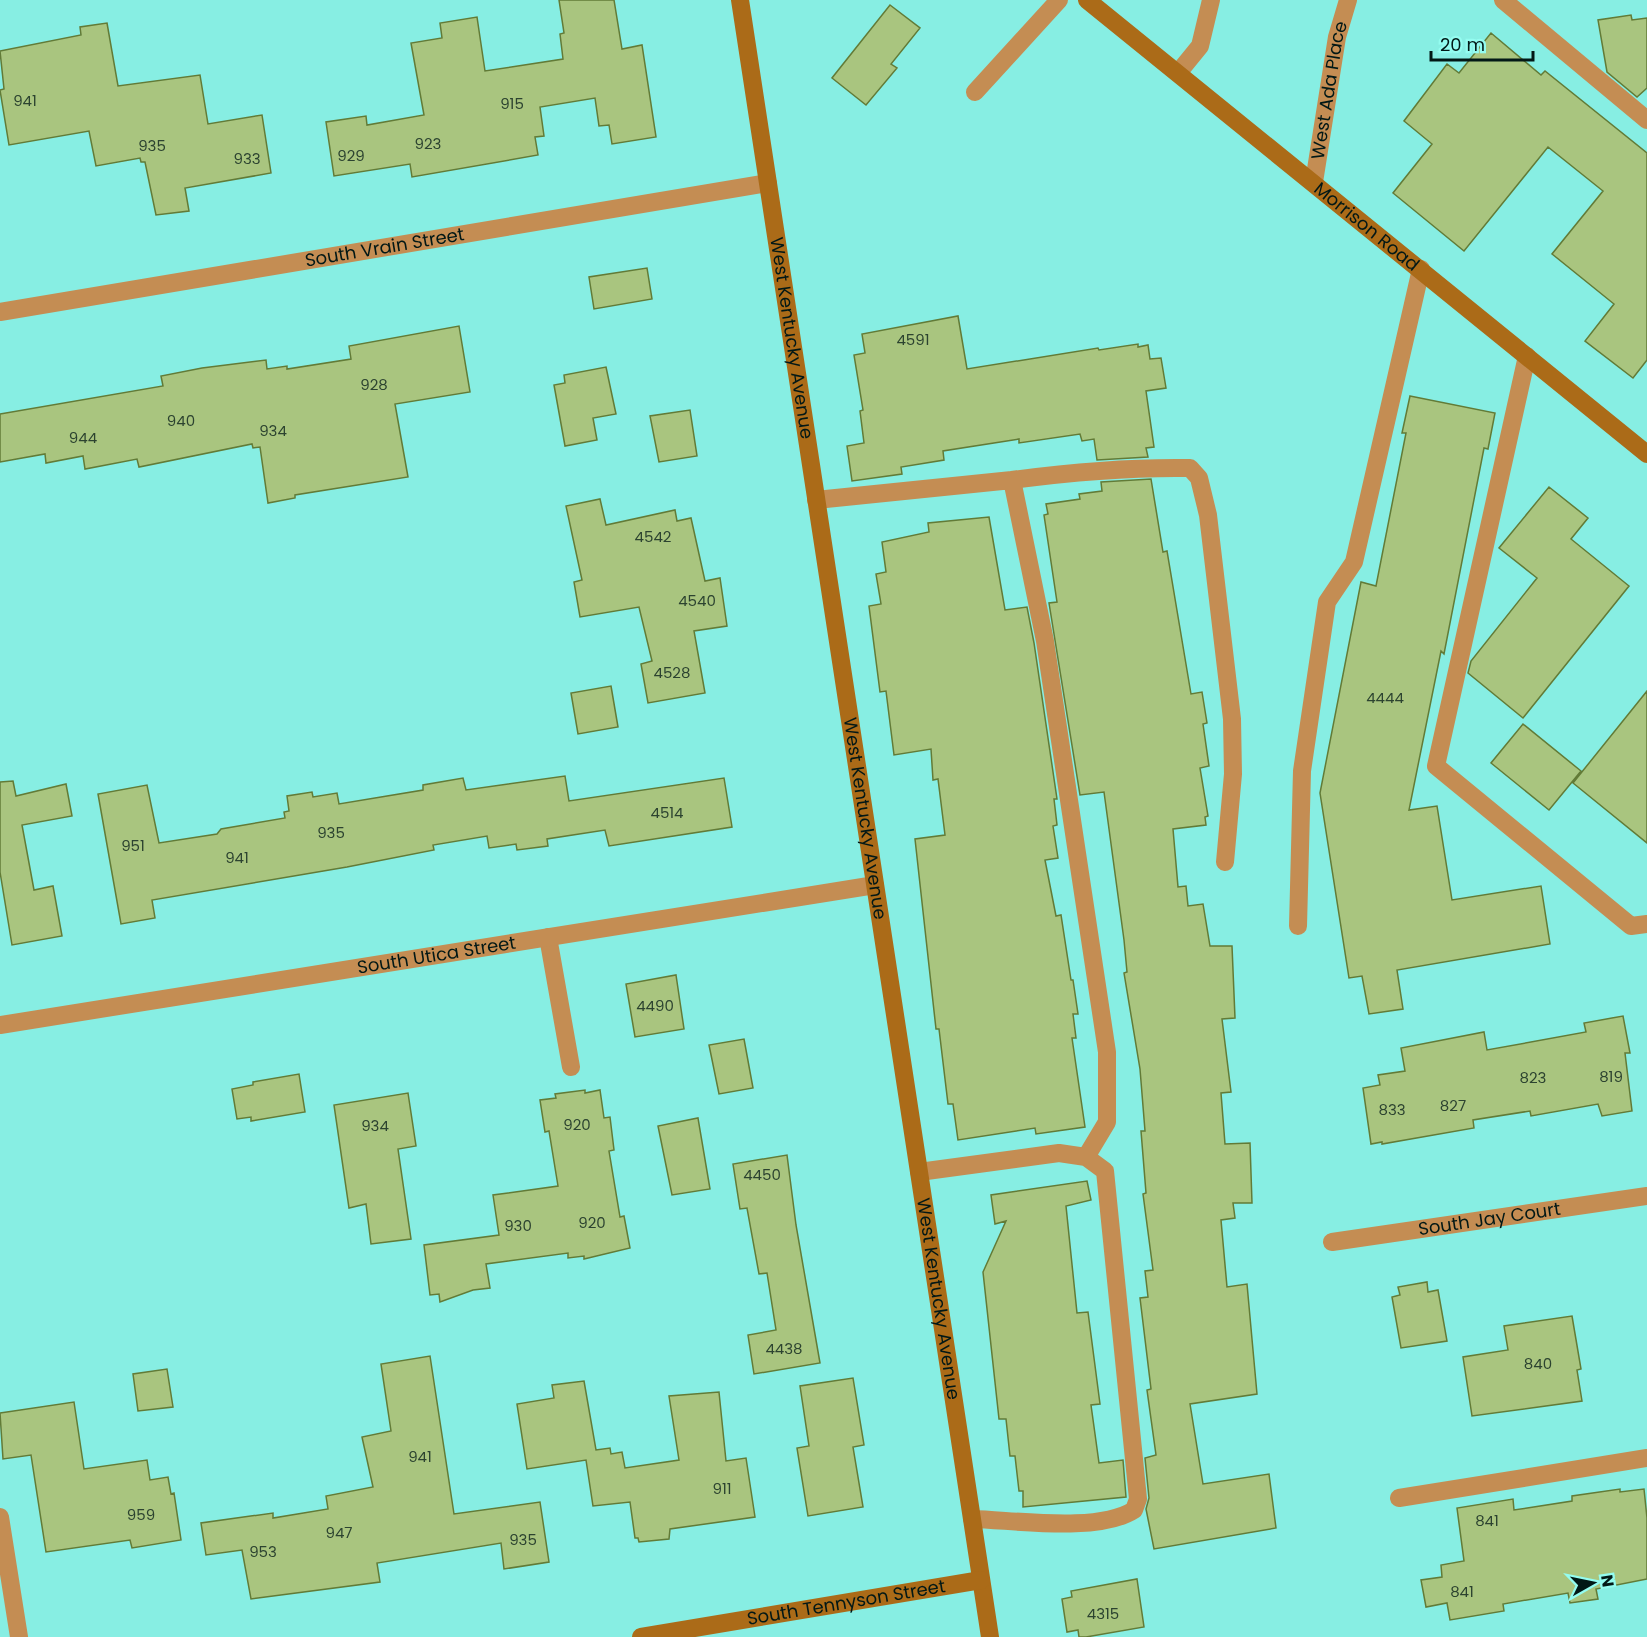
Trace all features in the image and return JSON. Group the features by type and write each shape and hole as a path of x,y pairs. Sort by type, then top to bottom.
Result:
{"street":[{"name":"West Kentucky Avenue","path":"740,0 990,1637"},
{"path":"975,92 1059,0"},
{"name":"Morrison Road","path":"1087,0 1647,454"},
{"path":"1178,73 1200,46 1211,0"},
{"name":"West Ada Place","path":"1314,182 1337,37 1348,0"},
{"path":"1503,0 1647,120"},
{"name":"South Vrain Street","path":"0,312 768,183"},
{"path":"1298,926 1302,771 1327,602 1354,562 1421,269"},
{"path":"1527,356 1436,766 1631,926 1647,924"},
{"path":"816,500 1064,473 1159,467 1190,468 1199,478 1208,515 1219,593 1232,719 1233,774 1225,862"},
{"path":"1012,480 1046,641 1107,1052 1107,1122 1086,1157"},
{"name":"South Utica Street","path":"0,1025 875,885"},
{"path":"548,937 571,1067"},
{"path":"919,1172 1059,1153 1086,1157 1105,1171 1138,1499 1134,1510 1110,1521 1035,1523 972,1519"},
{"name":"South Jay Court","path":"1332,1242 1647,1196"},
{"path":"1400,1498 1647,1458"},
{"path":"0,1517 19,1637"},
{"name":"South Tennyson Street","path":"641,1637 712,1631 981,1580"}],"building":[{"path":"559,0 614,0 622,49 642,45 656,137 612,144 609,125 599,126 595,98 540,107 544,136 535,137 538,155 412,177 410,164 334,176 326,122 366,116 367,125 424,115 411,43 442,38 440,23 477,17 485,71 563,59 560,34 564,33"},
{"path":"890,5 920,28 891,64 897,68 866,105 832,78"},
{"path":"1631,15 1632,20 1647,18 1647,88 1637,97 1607,72 1598,20"},
{"path":"107,23 118,86 200,75 208,124 262,115 271,173 185,188 189,211 156,215 145,162 141,162 140,158 96,166 89,131 9,145 0,90 4,89 0,51 81,35 80,27"},
{"path":"1491,33 1541,75 1545,71 1647,153 1647,360 1633,378 1585,341 1614,304 1552,254 1603,191 1548,147 1464,251 1393,193 1432,144 1404,121 1447,64 1459,73"},
{"path":"647,268 652,299 594,309 589,277"},
{"path":"958,316 967,369 1098,348 1099,350 1138,344 1138,347 1148,345 1150,359 1161,358 1166,388 1146,391 1154,447 1146,448 1148,457 1097,460 1094,439 1082,441 1080,434 1019,443 1019,439 943,451 944,460 901,467 902,474 852,481 847,446 864,443 860,411 863,410 854,355 865,353 862,334"},
{"path":"459,326 470,392 395,404 408,477 295,495 295,498 268,503 260,447 253,448 252,444 139,467 137,459 85,469 83,456 46,463 45,454 0,462 0,414 163,386 161,376 202,368 266,360 267,369 287,366 287,369 351,359 349,346"},
{"path":"606,367 616,414 593,418 597,440 565,446 554,385 565,383 564,375"},
{"path":"1410,396 1495,413 1488,449 1484,448 1444,654 1441,651 1409,810 1437,806 1452,900 1541,886 1550,944 1397,970 1403,1009 1369,1014 1362,976 1349,978 1320,793 1361,582 1376,586 1406,433 1402,433"},
{"path":"690,410 697,456 659,462 650,416"},
{"path":"1151,479 1163,552 1167,551 1191,694 1202,692 1207,723 1203,724 1209,766 1200,768 1208,816 1205,817 1206,825 1173,829 1178,887 1186,886 1188,906 1203,904 1210,946 1232,946 1235,1018 1222,1019 1231,1092 1221,1093 1225,1144 1250,1143 1252,1203 1233,1203 1235,1218 1221,1220 1227,1287 1247,1284 1257,1394 1190,1404 1203,1484 1269,1474 1276,1528 1154,1549 1146,1509 1149,1498 1145,1458 1156,1455 1147,1390 1151,1389 1140,1298 1148,1297 1145,1271 1153,1270 1143,1194 1146,1193 1141,1131 1145,1131 1140,1069 1124,973 1127,972 1124,940 1104,792 1080,795 1049,603 1057,602 1044,515 1048,514 1046,504 1080,499 1079,494 1102,491 1101,482"},
{"path":"1549,487 1588,518 1571,539 1629,586 1523,718 1468,673 1471,661 1537,578 1499,548"},
{"path":"600,499 606,525 675,510 677,521 691,518 705,581 720,578 727,626 694,631 705,693 648,703 641,664 652,661 639,607 580,617 574,582 582,580 566,506"},
{"path":"989,517 1005,610 1027,607 1034,643 1057,799 1054,799 1057,825 1053,826 1058,858 1045,860 1056,916 1061,915 1071,980 1073,980 1078,1014 1073,1014 1076,1038 1072,1038 1085,1127 1036,1134 1035,1128 958,1140 953,1104 948,1104 939,1029 936,1029 915,839 945,835 938,779 933,780 931,749 894,755 886,691 880,692 869,606 881,604 876,574 886,572 882,542 929,532 928,523"},
{"path":"611,686 618,727 578,734 571,693"},
{"path":"1647,691 1647,843 1573,783"},
{"path":"1523,724 1581,771 1549,810 1491,763"},
{"path":"565,776 569,801 724,778 732,827 609,846 605,830 547,839 548,846 517,850 516,844 489,848 487,836 433,845 434,850 347,867 152,900 155,918 121,924 98,794 147,785 159,843 217,834 221,829 285,818 284,812 289,811 287,796 312,792 313,797 337,793 339,804 423,790 423,785 463,778 466,790"},
{"path":"13,781 16,796 66,784 72,816 22,825 34,890 53,886 62,936 12,945 0,872 0,782"},
{"path":"676,975 684,1029 635,1037 626,984"},
{"path":"1623,1016 1630,1053 1625,1053 1632,1111 1602,1116 1598,1104 1531,1116 1530,1111 1473,1120 1474,1128 1371,1144 1363,1088 1380,1085 1378,1075 1405,1071 1401,1048 1484,1032 1487,1050 1586,1032 1584,1023"},
{"path":"744,1039 753,1088 719,1094 709,1045"},
{"path":"299,1074 305,1112 251,1121 251,1117 237,1119 232,1089 253,1085 253,1082"},
{"path":"585,1090 585,1093 600,1090 604,1118 610,1117 614,1150 609,1151 620,1217 624,1216 630,1248 584,1259 584,1256 568,1258 568,1253 486,1264 490,1288 473,1290 440,1302 439,1294 430,1295 424,1245 499,1235 493,1195 558,1186 549,1131 545,1132 540,1100 556,1098 555,1094"},
{"path":"408,1093 416,1146 398,1149 411,1239 371,1244 366,1204 349,1208 334,1105"},
{"path":"698,1118 710,1189 672,1195 658,1126"},
{"path":"787,1155 796,1225 820,1363 754,1374 748,1335 776,1330 767,1273 759,1274 747,1208 740,1209 733,1164"},
{"path":"1087,1181 1091,1200 1066,1206 1077,1313 1088,1312 1100,1404 1091,1405 1099,1463 1123,1460 1126,1497 1023,1507 1023,1491 1019,1491 1015,1456 1010,1456 1006,1419 999,1419 983,1272 1006,1221 995,1224 991,1195"},
{"path":"1427,1282 1428,1292 1438,1290 1447,1341 1401,1348 1392,1297 1400,1295 1398,1287"},
{"path":"1572,1316 1581,1369 1577,1370 1582,1401 1472,1416 1463,1357 1508,1350 1504,1326"},
{"path":"430,1356 454,1514 540,1502 549,1562 504,1569 501,1543 377,1563 380,1582 251,1599 242,1550 206,1555 201,1523 273,1513 273,1518 328,1509 326,1496 373,1487 362,1437 391,1431 381,1364"},
{"path":"167,1369 173,1407 138,1411 133,1374"},
{"path":"853,1378 864,1445 853,1447 863,1507 808,1516 797,1448 809,1446 800,1386"},
{"path":"584,1381 596,1450 610,1448 611,1454 622,1452 625,1468 679,1460 669,1396 719,1392 726,1461 746,1458 755,1517 670,1529 669,1539 639,1542 638,1538 635,1538 630,1502 593,1506 586,1460 527,1469 517,1404 554,1398 552,1385"},
{"path":"74,1402 84,1469 147,1460 150,1480 168,1477 171,1494 174,1493 181,1540 132,1548 130,1540 46,1552 31,1455 3,1459 0,1413"},
{"path":"1620,1489 1620,1492 1644,1489 1647,1518 1647,1579 1596,1589 1598,1599 1570,1603 1568,1593 1503,1604 1504,1611 1450,1620 1447,1603 1426,1607 1421,1580 1442,1577 1441,1565 1464,1561 1457,1508 1513,1499 1514,1510 1572,1501 1572,1496"},
{"path":"1137,1579 1144,1627 1086,1637 1079,1637 1078,1630 1067,1632 1062,1599 1072,1597 1071,1591"}]}
